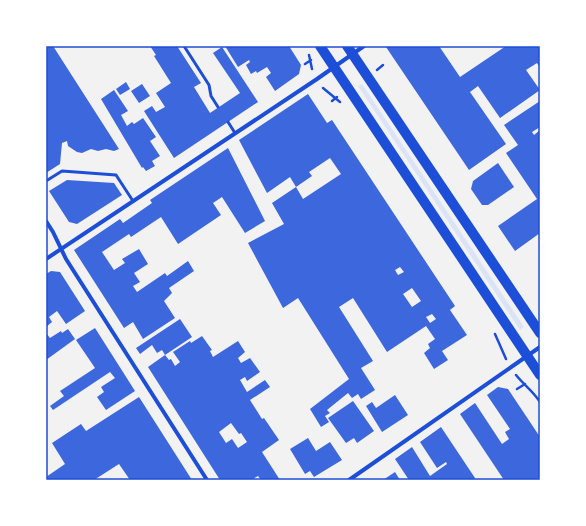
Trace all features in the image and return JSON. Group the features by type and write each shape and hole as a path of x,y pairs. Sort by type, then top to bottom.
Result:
{"main road":[{"path":"320,46 540,376"},
{"path":"350,50 540,333"}],"street":[{"path":"46,259 318,79 334,67 350,50 364,46"},
{"path":"46,220 70,265 207,480"},
{"path":"349,480 540,347"}],"lane":[{"path":"184,46 209,85 211,96 218,107"},
{"path":"228,122 235,133"},
{"path":"46,181 62,171 116,175 133,201"}],"path":[{"path":"309,54 312,68 325,90 342,104"},
{"path":"492,329 511,367 524,384 533,391 540,402"}],"shaded area":[{"path":"362,84 524,327 520,330 358,86"}],"building":[{"path":"46,46 53,46 119,149 114,151 106,149 98,151 91,149 82,153 77,152 68,146 67,141 62,143 60,164 46,173"},
{"path":"150,46 177,46 201,83 194,87 210,113 240,93 213,53 222,47 258,102 174,158 144,111 152,106 156,112 165,107 156,93 171,83 154,56 156,55"},
{"path":"225,46 289,46 301,65 299,74 275,91 266,77 271,73 267,67 257,73 256,71 251,74 246,65 250,62 249,60 238,67"},
{"path":"439,46 460,77 506,46 540,46 540,68 537,63 526,70 540,90 500,118 478,86 470,92 506,144 469,170 386,47"},
{"path":"126,82 130,89 120,95 116,89"},
{"path":"142,84 150,96 139,103 131,91"},
{"path":"114,90 128,111 121,115 127,126 132,122 134,124 143,118 156,137 150,141 160,156 152,161 155,166 146,171 143,167 142,168 101,99"},
{"path":"308,94 327,123 332,120 455,306 450,310 467,335 442,351 448,360 434,369 424,353 430,348 428,344 435,339 426,326 387,352 353,298 339,307 373,361 361,368 375,390 361,399 358,394 352,398 348,393 327,410 330,413 325,416 329,422 321,427 310,409 349,379 298,298 283,308 248,243 284,224 272,203 296,187 290,177 267,193 239,140","holes":["330,158 341,174 303,199 296,187 312,176 309,172","400,267 404,272 398,275 395,270","412,288 421,301 412,307 403,294","432,314 436,319 430,323 426,317"]},
{"path":"540,101 540,127 532,132 534,135 540,130 540,233 515,251 498,226 537,199 506,153 518,145 504,125"},
{"path":"228,148 265,221 245,233 222,197 213,203 221,215 178,244 161,217 131,237 129,234 102,252 114,270 125,263 122,259 139,249 148,264 134,273 140,282 133,286 137,292 165,273 167,276 188,261 194,271 169,288 172,293 164,301 175,318 143,339 133,322 124,328 74,250 120,219 123,223 152,203 150,200"},
{"path":"498,163 514,187 488,205 482,205 471,189 473,181"},
{"path":"67,180 114,183 122,195 77,224 69,222 49,191"},
{"path":"51,271 60,272 85,311 66,324 57,311 49,317 52,322 46,327 46,274"},
{"path":"180,319 192,337 165,355 162,350 157,353 152,345 140,354 136,348"},
{"path":"95,328 135,391 106,410 97,397 104,392 101,387 115,378 110,372 53,410 50,406 64,396 60,391 95,368 76,340"},
{"path":"68,329 75,339 46,360 46,333 50,338 61,331 62,333"},
{"path":"202,336 212,350 210,351 213,357 238,341 245,352 238,358 241,363 250,358 260,372 247,381 245,377 240,380 247,392 265,380 270,387 250,400 262,419 264,418 279,440 262,452 280,480 261,480 258,476 251,480 220,480 148,367 165,355 169,360 171,359 175,366 180,362 173,352 190,341 191,343","holes":["231,423 239,434 241,433 247,442 238,448 232,439 226,443 219,432"]},
{"path":"498,387 508,389 540,437 540,480 504,480 460,414 475,403 502,444 509,439 505,432 510,429 487,395"},
{"path":"395,395 408,415 382,432 366,406 372,402 376,408"},
{"path":"139,397 192,480 130,480 119,464 94,480 46,480 46,477 65,464 52,443 81,424 86,431"},
{"path":"353,401 374,431 357,443 354,438 346,443 328,418"},
{"path":"441,427 475,478 473,480 409,480 395,459 412,447 430,476 447,464 446,462 437,468 420,442"},
{"path":"308,438 316,451 330,442 342,460 314,477 310,471 305,474 290,449"},
{"path":"395,472 400,480 383,480"}]}
